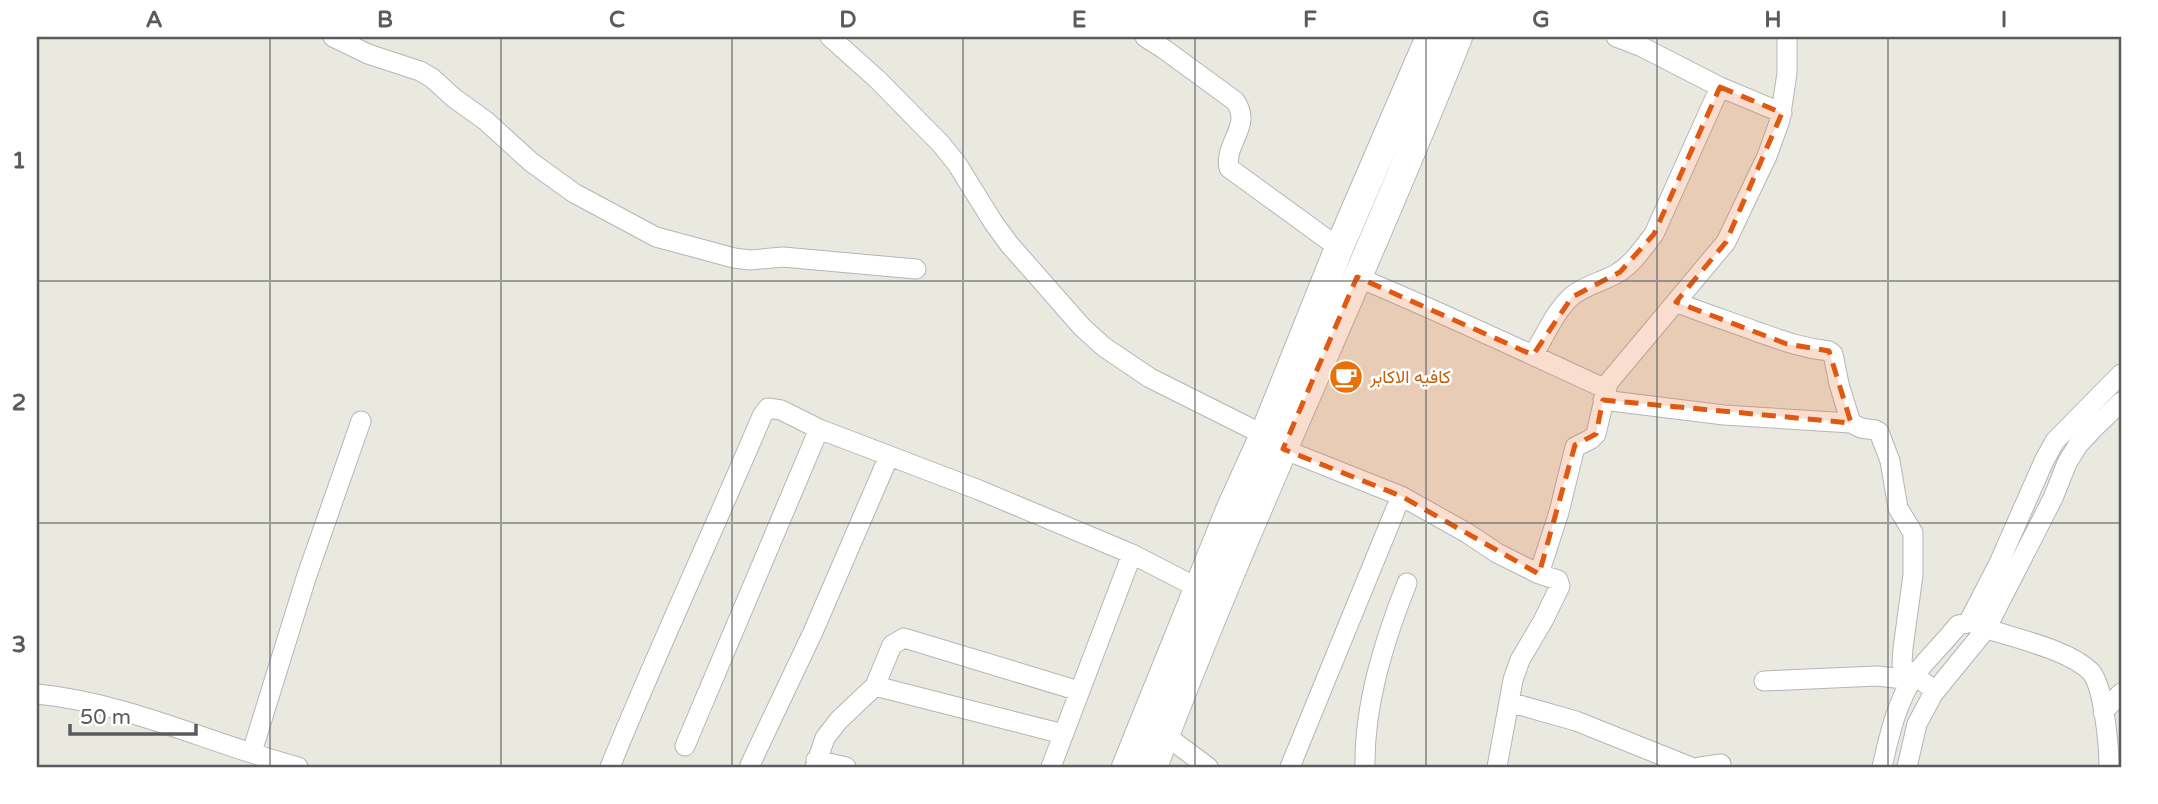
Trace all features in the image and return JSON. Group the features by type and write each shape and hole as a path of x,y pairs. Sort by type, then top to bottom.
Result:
{"main road":[{"path":"1153,767 1242,541 1339,248 1430,37"},
{"path":"1126,767 1230,510 1274,442 1357,277 1458,37"}],"street":[{"path":"333,37 368,54 420,71 486,121 531,162 552,177 616,217 656,237 734,258 783,257 916,269"},
{"path":"830,37 877,79 941,144 1009,244 1082,327 1113,353 1150,378 1274,442 1401,496 1497,553 1539,574 1558,580 1559,586 1543,621 1520,660 1513,680 1497,767"},
{"path":"1144,37 1235,101 1241,110 1241,124 1228,155 1228,167 1339,248"},
{"path":"1616,37 1642,47 1720,87 1782,113"},
{"path":"1539,574 1559,512 1574,447 1591,439 1595,434 1604,394 1612,377 1726,242 1767,156 1782,113 1787,73 1787,37"},
{"path":"1533,355 1562,307 1583,289 1620,272 1654,234 1720,87"},
{"path":"1357,277 1533,355 1604,394 1724,415 1851,422 1861,428 1879,432 1890,461 1898,508 1913,533 1913,575 1902,664 1914,678 1935,691"},
{"path":"1676,302 1787,344 1829,351 1833,354 1851,422"},
{"path":"1977,626 1999,563 2055,441 2121,374"},
{"path":"1907,767 1917,724 2053,498 2067,463 2078,445 2121,402"},
{"path":"610,767 690,578 766,410 771,407 819,429 979,490 1132,554 1198,589"},
{"path":"258,758 306,578 361,421"},
{"path":"685,746 819,429"},
{"path":"750,765 813,632 889,456"},
{"path":"1290,767 1401,496"},
{"path":"1051,767 1132,554"},
{"path":"1365,767 1376,679 1407,583"},
{"path":"1882,767 1893,723 1904,695 1914,678 1958,625 1977,626 2021,638 2082,665 2096,679 2110,721 2109,767"},
{"path":"846,767 815,764 825,738 839,720 875,686 892,645 904,638 1079,691"},
{"path":"1764,681 1877,676 1914,678"},
{"path":"875,686 1063,734"},
{"path":"2110,721 2121,693"},
{"path":"37,694 121,711 180,728 258,758 298,767"},
{"path":"1508,702 1576,721 1691,767"},
{"path":"1165,735 1208,767"},
{"path":"1700,767 1721,764"}],"highlighted area":[{"path":"1720,87 1782,113 1726,242 1676,302 1787,344 1829,351 1851,423 1603,400 1596,434 1575,445 1539,574 1401,496 1283,449 1357,277 1533,355 1572,297 1620,272 1654,234"}],"place":[{"name":"كافيه الاكابر","path":"1346,377"}]}
